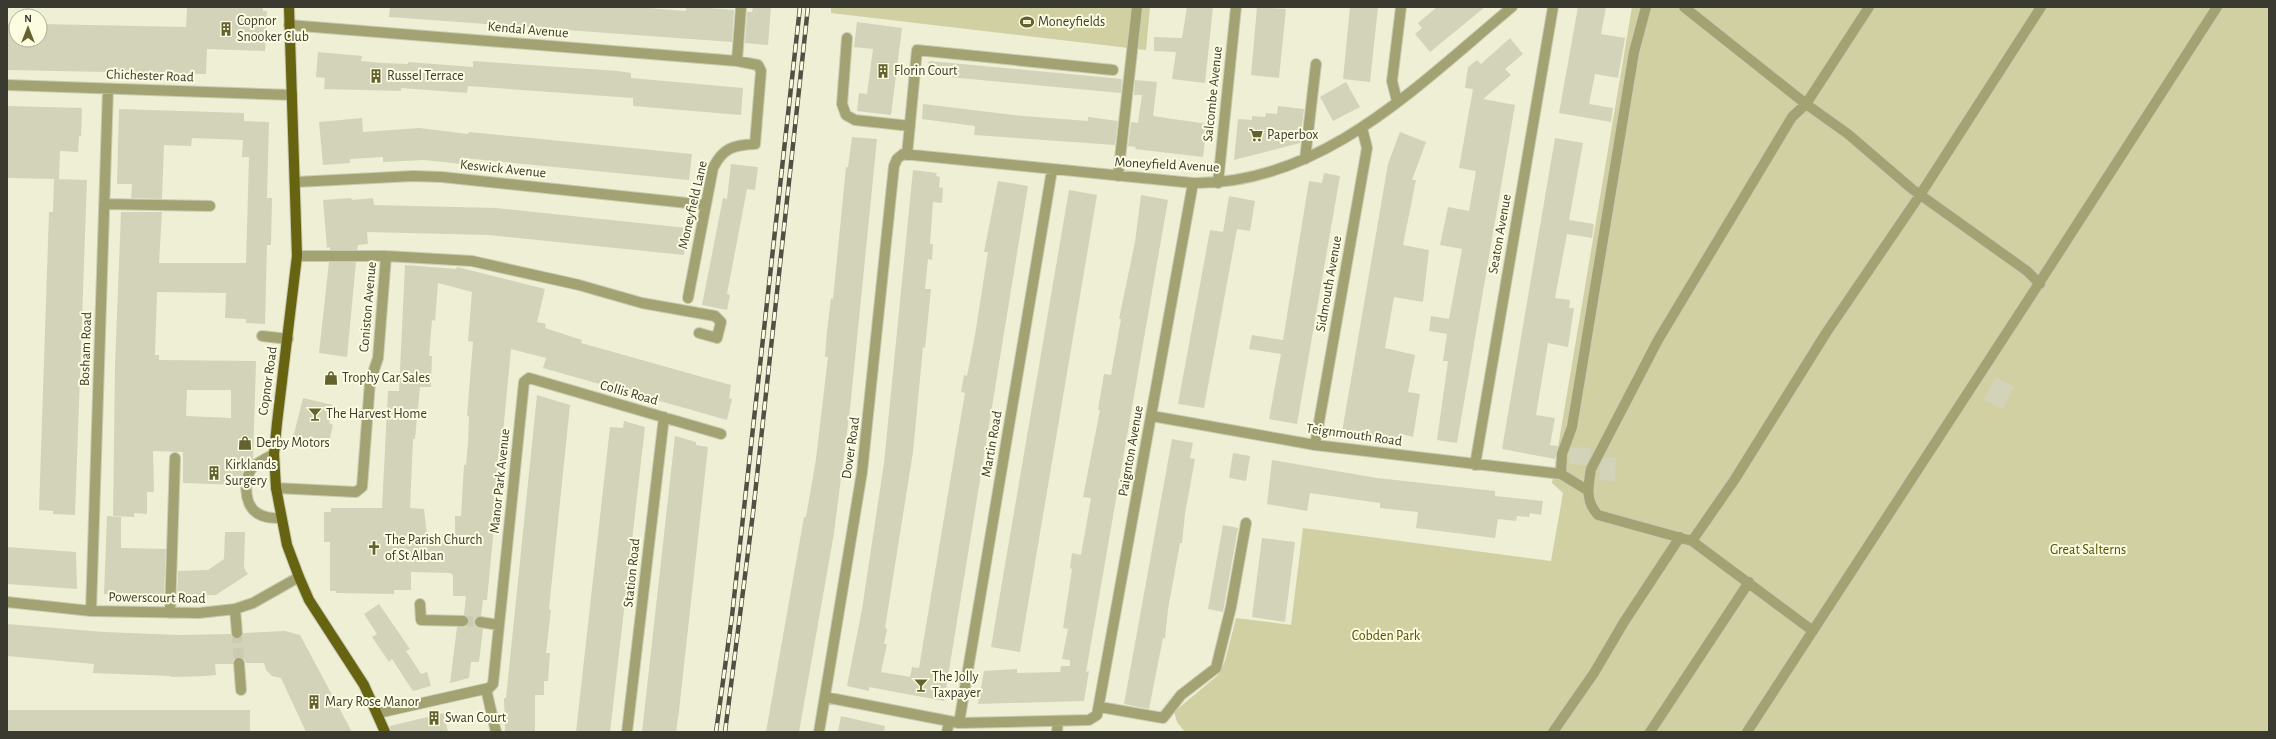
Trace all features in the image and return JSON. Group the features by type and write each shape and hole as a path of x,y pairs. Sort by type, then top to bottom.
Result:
{"main road":[{"name":"Copnor Road","path":"289,7 296,182 297,256 274,454 276,488 280,518 299,577 309,600 364,684 378,713 385,732"}],"street":[{"path":"737,61 741,7"},
{"path":"1118,176 1137,7"},
{"name":"Salcombe Avenue","path":"1218,183 1236,7"},
{"path":"1397,102 1392,81 1401,7"},
{"name":"Moneyfield Avenue","path":"907,155 1193,183 1218,183 1253,177 1305,159 1362,128 1397,102 1512,7"},
{"name":"Seaton Avenue","path":"1475,465 1553,7"},
{"path":"1587,490 1557,474 1562,454 1572,427 1634,52 1646,7"},
{"path":"1684,7 1806,104 1848,134 1920,195 2027,271 2040,284"},
{"path":"1814,631 1692,541 1598,515 1590,507 1587,490 1591,469 1658,340 1792,117 1806,104 1869,7"},
{"path":"1692,541 1735,479 1826,333 1920,195 2041,7"},
{"path":"1747,732 2040,284 2217,7"},
{"name":"Kendal Avenue","path":"289,25 737,61 758,65 761,72"},
{"path":"847,38 842,104 846,114 855,120 910,126"},
{"path":"907,155 917,50 1113,70"},
{"path":"1305,159 1316,64"},
{"name":"Moneyfield Lane","path":"688,298 713,168 718,156 726,150 739,144 755,144 761,72"},
{"name":"Chichester Road","path":"7,85 292,95"},
{"name":"Bosham Road","path":"92,611 108,89"},
{"name":"Sidmouth Avenue","path":"1315,445 1367,148 1362,128"},
{"name":"Dover Road","path":"819,732 862,472 894,166 897,159 903,154 907,155"},
{"name":"Martin Road","path":"947,732 954,722 1052,170"},
{"name":"Keswick Avenue","path":"296,182 414,176 442,177 706,205"},
{"name":"Paignton Avenue","path":"1100,707 1193,183"},
{"path":"104,204 210,206"},
{"path":"297,256 386,256 472,261 579,285 642,303 715,316 721,322 717,338 698,333"},
{"name":"Coniston Avenue","path":"276,488 356,492 362,487 370,382 378,358 386,256"},
{"path":"262,336 288,339"},
{"name":"Collis Road","path":"529,378 721,434"},
{"name":"Manor Park Avenue","path":"486,689 493,684 524,382 529,378"},
{"name":"Teignmouth Road","path":"1152,416 1315,445 1557,474"},
{"name":"Station Road","path":"627,732 664,418"},
{"path":"274,454 254,466 248,480 246,492 249,504 256,512 268,518 280,518"},
{"path":"170,613 175,458"},
{"path":"825,697 954,722 1088,720 1097,714 1100,707 1163,718 1182,695 1216,668 1231,608 1246,523"},
{"path":"1553,732 1594,673 1624,622 1680,537"},
{"name":"Powerscourt Road","path":"7,602 92,611 199,613 235,609 273,593 299,577"},
{"path":"1650,732 1748,582"},
{"path":"420,604 421,620 463,621"},
{"path":"235,609 237,633"},
{"path":"480,622 499,625"},
{"path":"239,663 241,690"},
{"path":"378,713 486,689 496,732"},
{"path":"1057,732 1058,721"}],"green space":[{"name":"Moneyfields","path":"831,7 1150,7 1146,50 831,13"},
{"path":"1632,7 2269,7 2269,732 1185,732 1177,722 1174,712 1218,675 1225,661 1236,618 1291,625 1303,528 1551,561 1563,493 1552,483"}],"building":[{"path":"263,7 263,11 267,11 265,51 207,49 206,74 7,70 7,24 8,48 48,48 48,24 186,27 187,8"},
{"path":"390,7 636,7 686,11 686,7 697,7 734,10 732,42 389,17"},
{"path":"753,7 771,7 768,45 745,43 747,12 752,12"},
{"path":"1187,7 1213,7 1205,83 1172,79 1176,52 1154,51 1154,37 1182,38"},
{"path":"1257,7 1286,9 1279,78 1251,75"},
{"path":"1350,7 1378,7 1370,82 1343,79"},
{"path":"1437,7 1485,7 1430,52 1415,34 1422,28 1418,23"},
{"path":"1578,7 1606,7 1601,34 1625,38 1618,78 1595,74 1589,104 1613,108 1611,122 1559,113"},
{"name":"Florin Court","path":"857,22 902,28 891,115 857,111 859,93 867,94 873,49 854,47"},
{"path":"1510,38 1523,54 1505,69 1511,75 1483,99 1515,105 1457,443 1437,440 1448,361 1443,361 1447,334 1429,331 1431,316 1449,319 1462,249 1440,245 1448,207 1469,211 1476,171 1459,168 1473,89 1465,88 1468,67 1477,60 1481,64"},
{"path":"318,52 362,56 361,61 382,63 408,64 408,62 473,67 473,61 618,71 631,73 631,78 743,88 741,115 633,106 633,98 468,86 467,93 401,88 401,91 324,89 325,78 316,77"},
{"path":"929,61 1122,79 1121,93 927,75"},
{"path":"1135,80 1157,82 1153,116 1207,124 1203,157 1135,149 1136,147 1128,146 1131,122 1138,123 1142,95 1134,95"},
{"path":"1346,82 1360,107 1333,121 1320,97"},
{"path":"923,104 1023,116 1088,121 1088,117 1118,121 1115,145 974,135 975,126 922,119"},
{"path":"7,106 82,108 81,136 79,136 78,152 60,151 59,179 7,178"},
{"path":"1278,106 1304,109 1300,143 1234,160 1238,119 1252,120 1252,116 1265,117 1266,113 1277,114"},
{"path":"119,109 244,113 244,121 269,122 267,198 272,198 271,245 267,245 265,324 246,323 246,319 225,318 226,293 157,292 155,355 159,355 159,360 256,361 253,459 249,462 245,462 240,485 183,483 183,452 153,451 154,492 147,492 147,514 134,513 134,517 113,516 115,365 121,212 162,212 159,263 246,263 249,157 242,157 243,140 192,138 191,146 164,145 162,199 131,198 132,184 117,184","holes":["187,390 231,390 231,418 186,416"]},
{"path":"362,118 363,132 419,128 468,134 469,132 692,154 689,180 463,158 462,164 424,160 383,162 383,157 350,159 350,163 323,165 319,122"},
{"path":"1400,132 1426,142 1412,180 1416,180 1403,245 1429,250 1423,302 1394,297 1385,348 1415,355 1408,392 1420,394 1413,437 1401,434 1400,440 1342,432 1388,164"},
{"path":"852,137 877,139 850,409 834,533 799,732 766,732 804,517 806,517 816,459 828,357 825,357 827,331 831,298 833,299 846,167 848,167"},
{"path":"1555,138 1583,143 1569,220 1594,224 1592,238 1567,234 1555,298 1570,300 1569,308 1574,308 1568,347 1548,343 1536,415 1555,418 1550,445 1558,446 1555,459 1502,449"},
{"path":"731,164 758,167 755,190 747,189 727,294 730,295 727,310 702,305 723,198 727,199"},
{"path":"913,170 937,173 936,176 940,177 939,187 943,188 942,203 933,202 930,244 933,244 932,260 928,259 925,289 931,289 925,348 923,347 913,452 885,628 887,629 884,644 887,644 881,672 910,677 912,667 919,668 965,393 961,392 964,375 967,376 975,335 988,252 984,252 998,181 1028,186 944,701 869,687 869,691 847,686 862,609 884,463"},
{"path":"1324,173 1340,176 1297,424 1269,419 1281,354 1249,349 1252,335 1283,340 1309,181 1322,183"},
{"path":"54,179 87,180 75,515 53,514 53,511 39,510 49,212 53,212"},
{"path":"1069,190 1097,195 1020,652 991,647"},
{"path":"1141,195 1168,200 1086,672 1089,671 1084,701 978,704 984,671 1017,669 1017,673 1060,672 1061,666 1070,666 1070,660 1062,659 1068,629 1063,628 1072,569 1070,568 1072,553 1081,555 1091,498 1083,497 1100,410 1098,410 1104,374 1111,375 1121,319 1119,319 1135,242"},
{"path":"1229,196 1255,201 1250,231 1237,229 1204,408 1178,404 1210,230 1223,232"},
{"path":"351,198 352,200 373,198 374,205 496,208 687,228 684,255 488,235 367,232 368,244 358,245 357,250 330,250 330,247 327,248 323,200"},
{"path":"329,262 356,262 347,357 319,353"},
{"path":"405,265 456,269 457,267 545,289 537,322 546,324 545,328 582,340 581,343 731,385 729,398 732,399 727,420 543,368 546,358 511,349 487,600 483,600 481,616 475,618 474,621 476,627 483,629 479,662 471,662 469,678 450,683 457,627 466,627 469,621 464,615 466,596 453,596 453,575 450,573 411,572 411,590 394,590 394,594 336,593 336,591 330,591 330,542 324,542 324,512 331,512 331,508 382,508 388,391 399,391","holes":["438,283 472,292 468,341 473,342 467,416 469,416 468,443 466,465 464,465 461,516 455,516 455,537 427,535 424,509 410,508 413,439 415,439 420,387 431,387 432,356 429,356 432,320 435,321"]},
{"path":"1995,377 2014,387 2003,409 1984,400"},
{"path":"537,395 570,405 549,609 551,610 546,653 550,653 548,681 544,681 544,695 535,695 535,732 505,732 504,698 506,698"},
{"name":"The Harvest Home","path":"303,398 333,405 329,423 333,425 328,447 293,438"},
{"path":"624,421 645,427 610,732 576,732 610,427 623,428"},
{"path":"675,436 696,442 696,445 708,447 679,711 676,732 642,732"},
{"path":"1172,439 1193,443 1190,458 1195,459 1185,514 1182,543 1180,543 1168,609 1165,639 1163,638 1149,709 1124,704"},
{"path":"1571,447 1591,448 1591,456 1586,465 1569,464 1568,455"},
{"path":"1233,453 1250,456 1246,481 1229,478"},
{"path":"1604,458 1616,458 1615,481 1599,480 1600,465"},
{"path":"1272,460 1377,478 1495,491 1495,496 1543,501 1541,515 1530,513 1529,517 1517,516 1516,521 1498,519 1495,538 1416,528 1418,512 1380,508 1380,503 1310,493 1307,511 1267,504"},
{"path":"107,516 121,517 121,548 166,549 164,597 104,594"},
{"path":"1223,525 1238,528 1223,612 1208,609"},
{"path":"225,532 245,532 244,568 248,574 216,595 177,596 178,571 208,570 224,559"},
{"path":"1262,538 1295,542 1285,622 1252,617"},
{"path":"7,547 76,552 77,589 7,584"},
{"path":"379,604 410,649 406,651 421,674 427,672 431,686 413,691 392,659 389,662 372,637 377,634 364,614"},
{"path":"7,624 104,632 179,635 231,634 232,637 237,639 241,638 243,633 285,631 300,635 352,732 306,732 281,678 272,676 266,670 264,663 246,663 244,659 238,657 233,660 233,664 215,664 216,675 206,676 171,677 93,673 94,664 7,656"},
{"path":"7,710 250,710 250,732 7,732"},
{"name":"Swan Court","path":"444,713 448,732 391,732 390,726"},
{"path":"841,716 885,726 884,732 838,732"}],"tunnel":[{"path":"463,621 480,622"},
{"path":"237,633 239,663"}],"railway":[{"path":"716,732 732,616 800,7"},
{"path":"725,732 753,513 808,7"}],"place":[{"name":"Moneyfields","path":"1027,22"},
{"name":"Copnor Snooker Club","path":"226,29"},
{"name":"Florin Court","path":"883,71"},
{"name":"Russel Terrace","path":"376,76"},
{"name":"Paperbox","path":"1256,135"},
{"name":"Trophy Car Sales","path":"331,378"},
{"name":"The Harvest Home","path":"315,414"},
{"name":"Derby Motors","path":"245,443"},
{"name":"Kirklands Surgery","path":"214,473"},
{"name":"The Parish Church of St Alban","path":"374,548"},
{"name":"The Jolly Taxpayer","path":"921,685"},
{"name":"Mary Rose Manor","path":"314,702"},
{"name":"Swan Court","path":"434,718"}],"park label":[{"name":"Great Salterns","path":"2088,550"},
{"name":"Cobden Park","path":"1386,636"}]}
